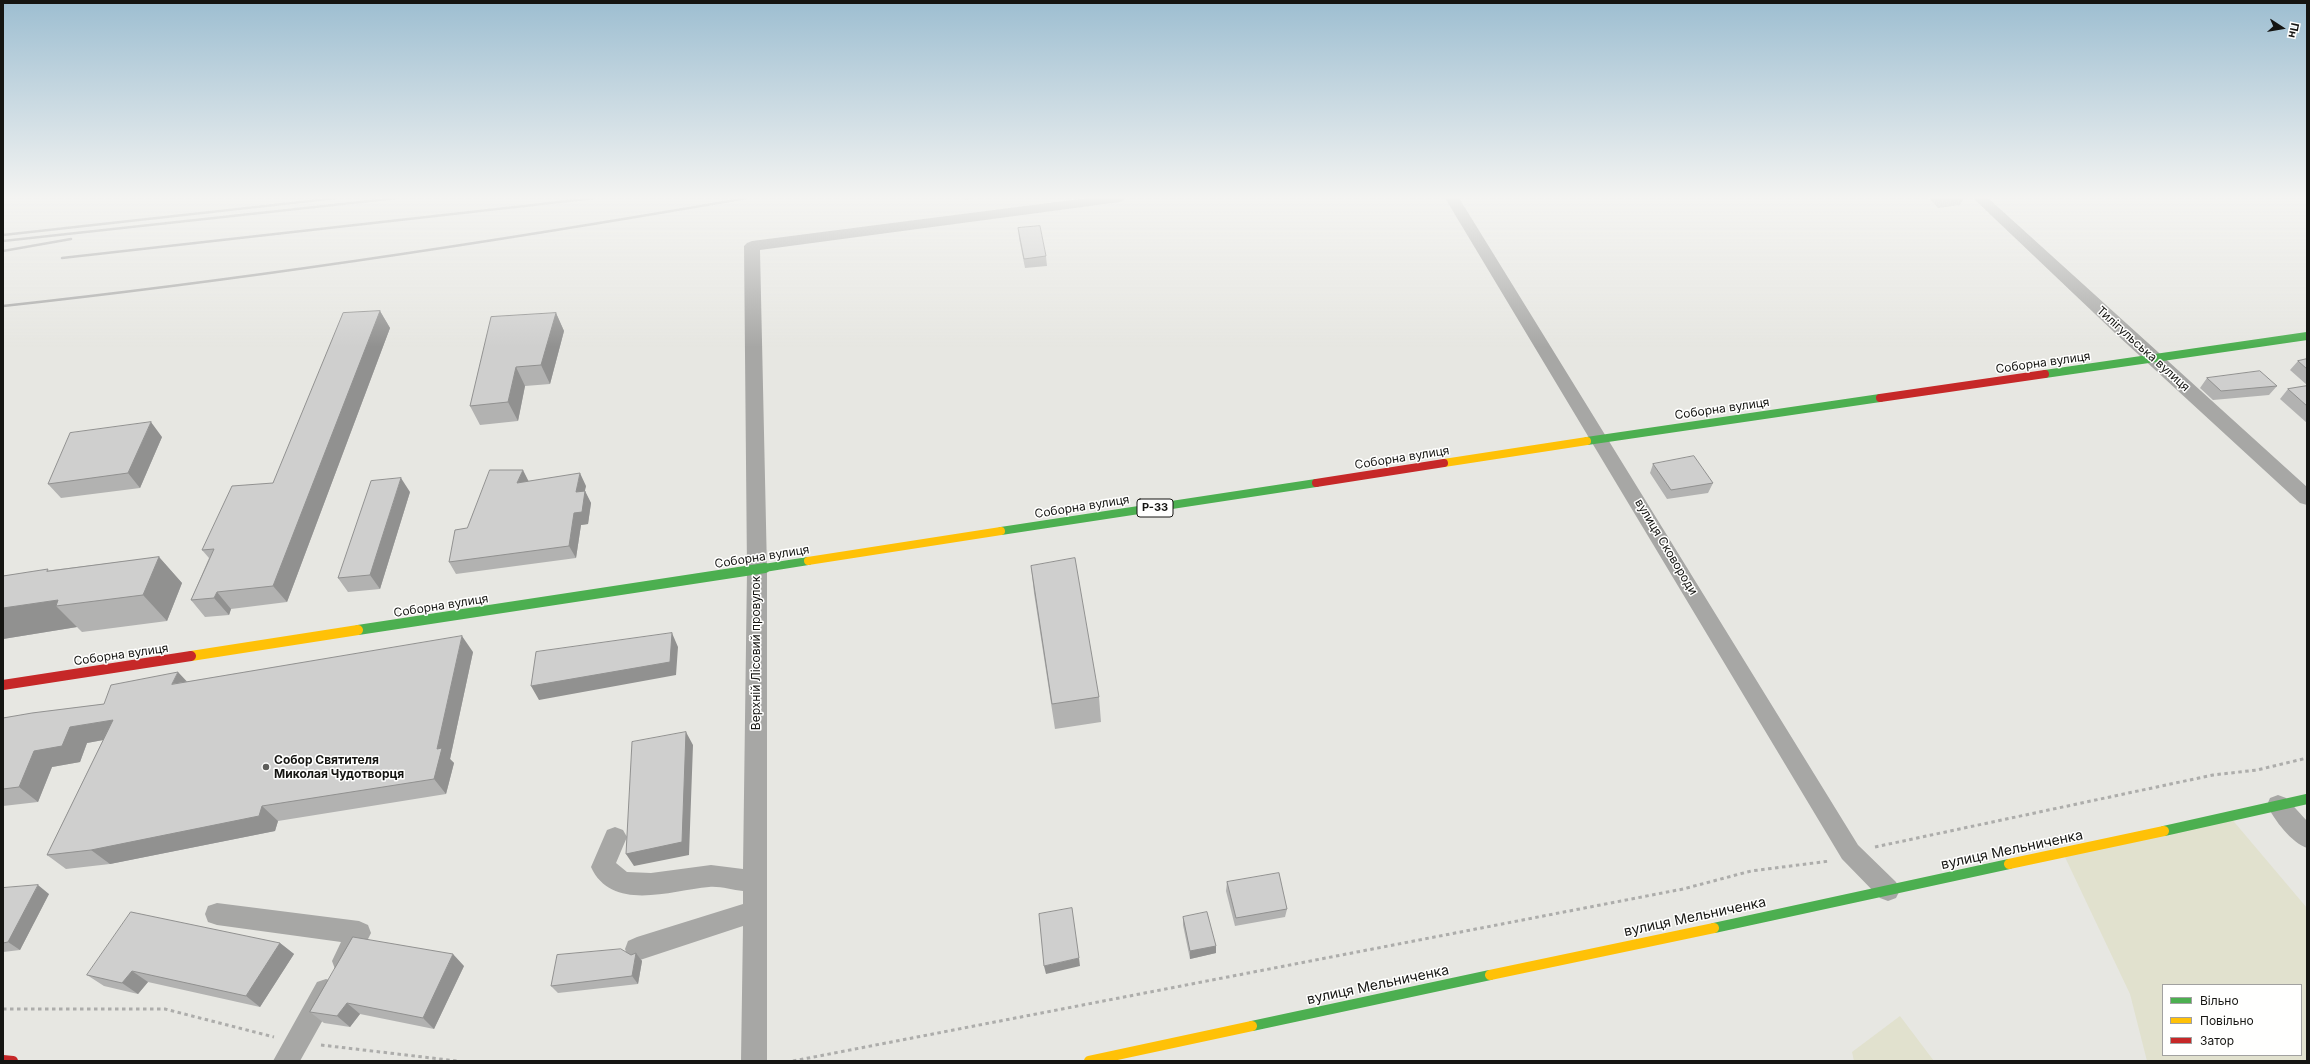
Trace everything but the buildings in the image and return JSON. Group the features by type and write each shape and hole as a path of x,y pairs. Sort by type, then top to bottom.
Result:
{"main road":[{"name":"Соборна вулиця","path":"3,685 1600,439 2307,336"},
{"name":"вулиця Мельниченка","path":"1088,1061 2307,799"},
{"path":"3,1060 13,1061"}],"street":[{"name":"Верхній Лісовий провулок","path":"752,248 756,570 754,1061"},
{"name":"вулиця Сковороди","path":"1482,248 1850,852 1888,890"},
{"name":"Тилігульська вулиця","path":"2033,248 2153,359 2307,498"},
{"path":"2278,805 2307,838"},
{"path":"615,837 603,867 622,882 651,884 711,876 755,882"},
{"path":"637,949 755,911"},
{"path":"217,914 359,934 291,1052"}],"path":[{"path":"793,1061 1683,889 1751,871 1833,860 1850,852 2213,776 2256,770 2307,758"},
{"path":"3,1008 165,1009 291,1052 457,1061"}],"green space":[{"path":"2230,817 2307,908 2307,1061 2147,1061 2130,994 2063,853"},
{"path":"1900,1016 1934,1061 1854,1061 1852,1052"}],"railway":[{"path":"3,251 22,248"},
{"path":"62,258 154,248"},
{"path":"3,306 190,284 445,248"}],"traffic: fast":[{"path":"2045,374 2307,336"},
{"path":"1587,441 1880,398"},
{"path":"1001,531 1316,483"},
{"path":"358,630 808,561"},
{"path":"2164,831 2307,799"},
{"path":"1714,928 2009,864"},
{"path":"1252,1026 1490,975"}],"traffic: slow":[{"path":"1444,463 1587,441"},
{"path":"808,561 1001,531"},
{"path":"191,656 358,630"},
{"path":"2009,864 2164,831"},
{"path":"1490,975 1714,928"},
{"path":"1089,1061 1252,1026"}],"traffic: jam":[{"path":"1880,398 2045,374"},
{"path":"1316,483 1444,463"},
{"path":"3,685 191,656"},
{"path":"3,1060 13,1061"}],"place":[{"name":"Собор Святителя Миколая Чудотворця","path":"266,767"}]}
